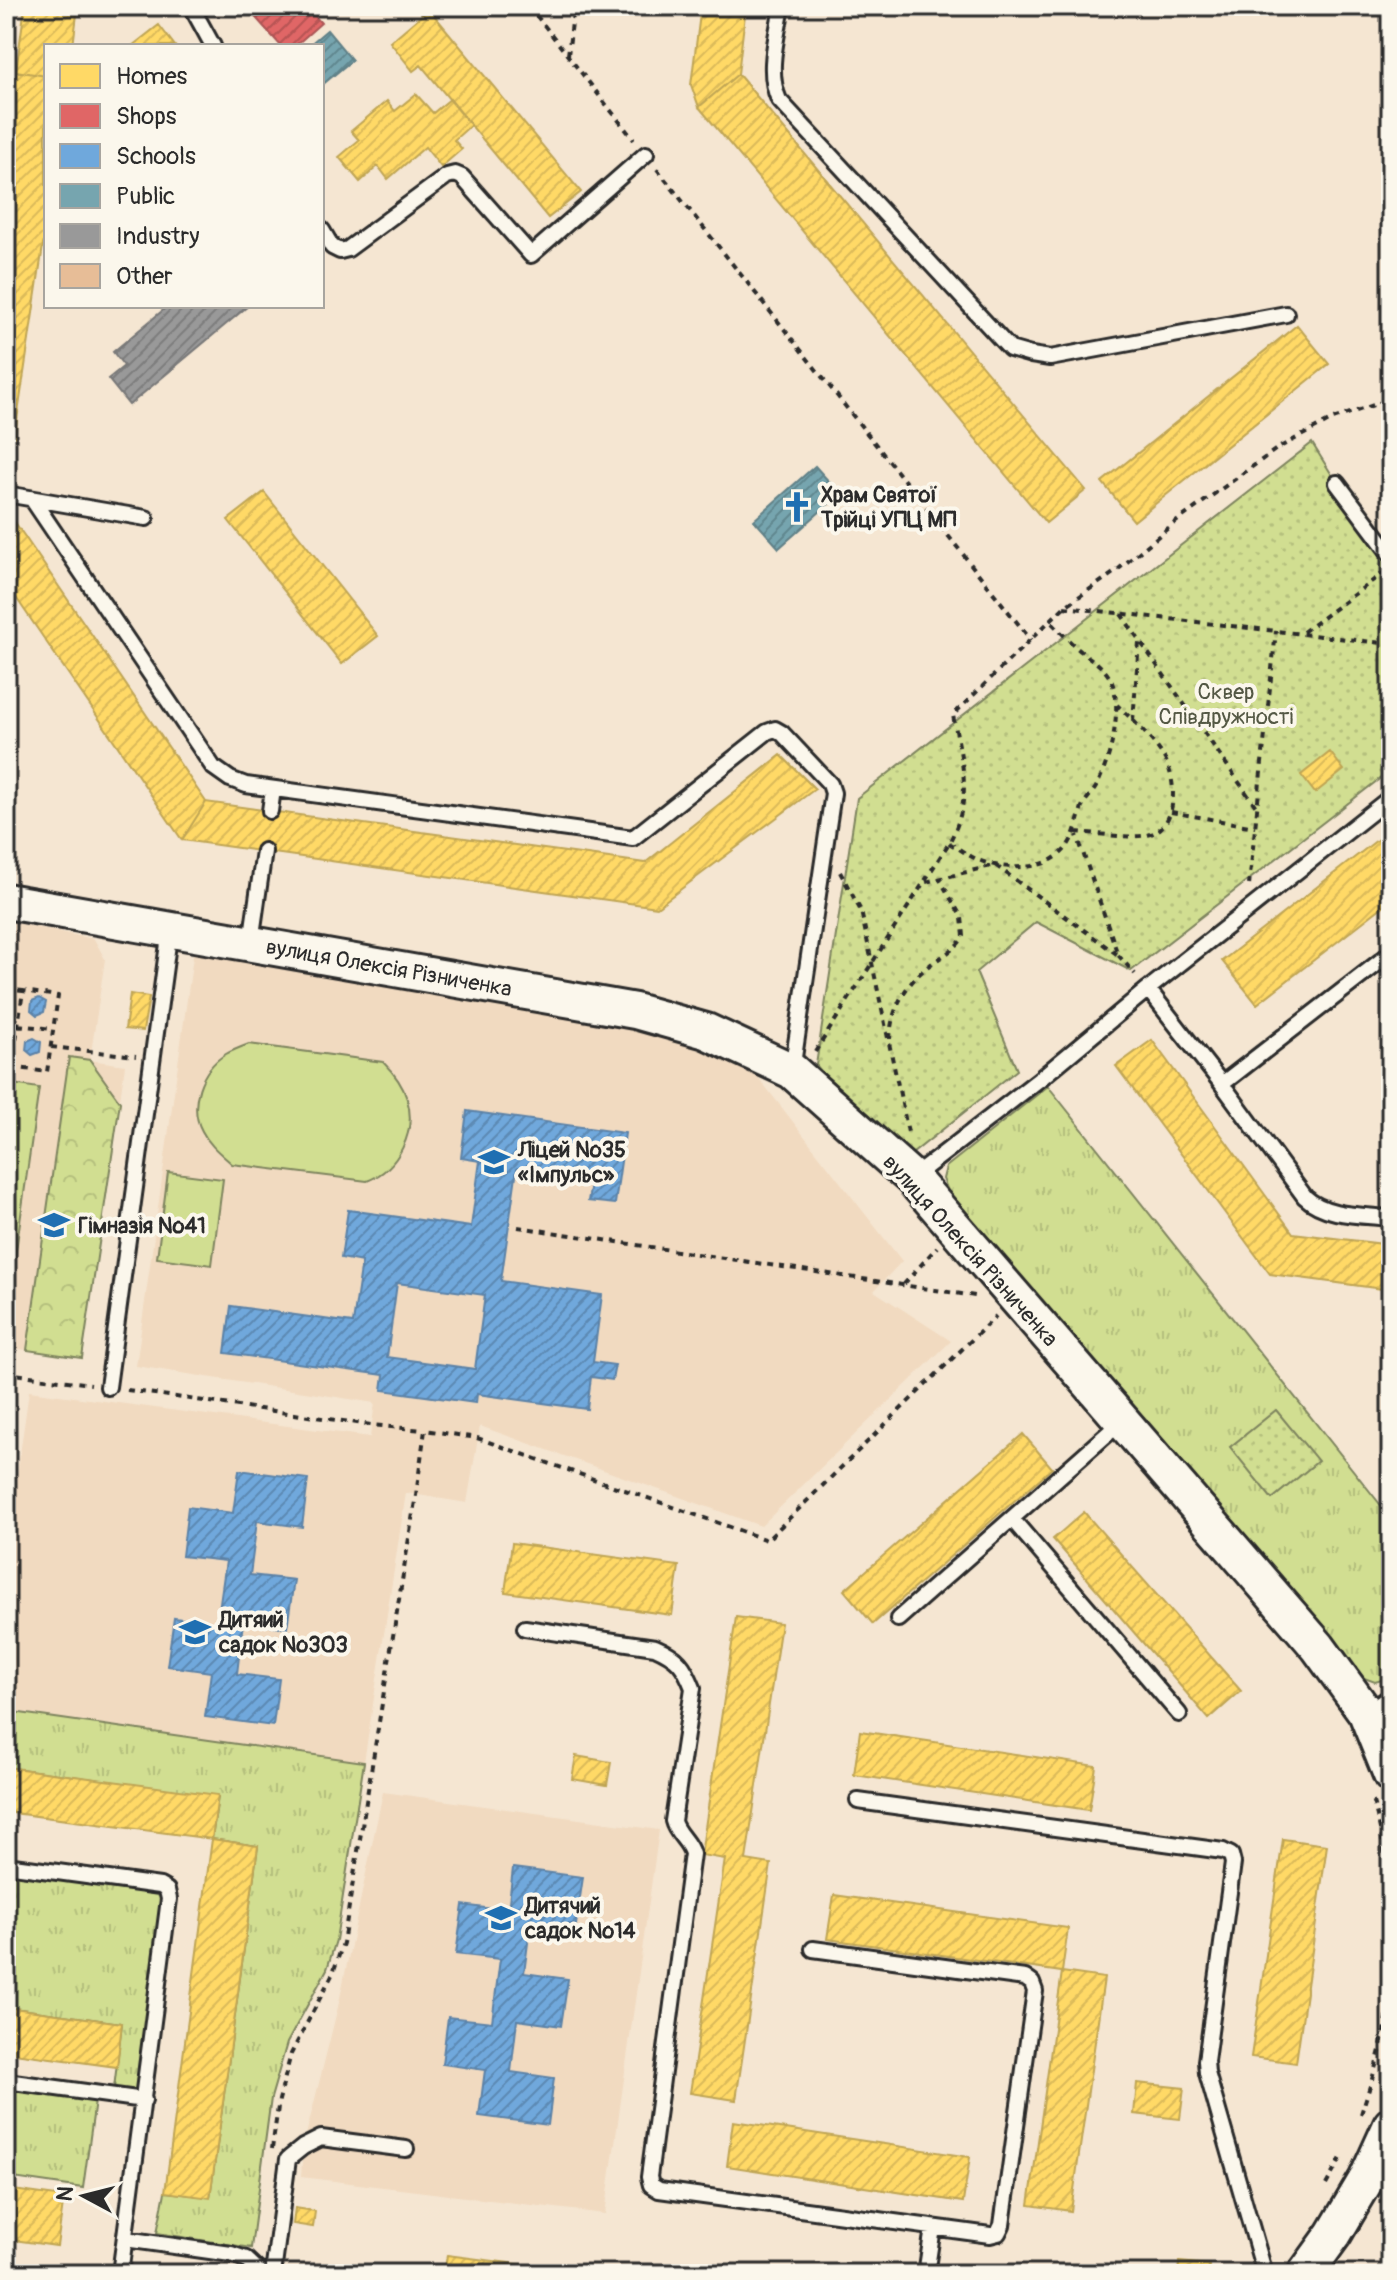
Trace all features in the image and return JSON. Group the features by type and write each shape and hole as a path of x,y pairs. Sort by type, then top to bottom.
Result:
{"street":[{"name":"вулиця Олексія Різниченка","path":"6,901 635,1011 706,1031 802,1064 918,1174 1123,1421 1318,1647 1379,1704 1381,1785"},
{"path":"1305,2274 1334,2234 1366,2180 1376,2121"}],"lane":[{"path":"191,6 212,44"},
{"path":"782,6 772,85 779,100 1010,349 1050,358 1286,314"},
{"path":"324,233 332,247 340,251 348,249 447,176 455,174 462,177 531,255 646,154"},
{"path":"1337,483 1391,555"},
{"path":"6,494 146,518"},
{"path":"32,499 213,767 246,785 633,838 767,732 775,729 782,733 833,788 802,1064"},
{"path":"270,811 273,789"},
{"path":"918,1174 1391,797"},
{"path":"251,942 264,851"},
{"path":"108,1387 170,929"},
{"path":"1222,1084 1391,953"},
{"path":"1148,989 1305,1197 1325,1210 1391,1218"},
{"path":"898,1619 1123,1421"},
{"path":"1012,1519 1179,1714"},
{"path":"525,1628 655,1647 671,1654 685,1668 693,1688 673,1821 692,1854 649,2177 651,2185 659,2190 933,2228 990,2235 998,2233 1002,2225 1035,1991 1032,1983 1025,1978 813,1949"},
{"path":"858,1801 1223,1851 1231,1855 1233,1863 1206,2061 1265,2274"},
{"path":"6,1865 160,1886 167,1890 169,1899 120,2274"},
{"path":"6,2081 144,2100"},
{"path":"273,2274 288,2159 321,2138 406,2149"},
{"path":"926,2274 933,2228"},
{"path":"125,2239 231,2254 246,2259 262,2274"},
{"path":"6,2273 13,2274"}],"path":[{"path":"529,6 1031,640"},
{"path":"568,55 574,6"},
{"path":"802,1064 872,963 960,823 965,784 953,715 1064,607 1278,448 1333,419 1391,399"},
{"path":"1301,634 1391,567"},
{"path":"1064,607 1391,644"},
{"path":"1121,614 1258,809"},
{"path":"949,843 980,861 1019,866 1042,864 1063,852 1076,832 1083,804 1103,772 1117,705 1112,683 1103,667 1077,648 1050,621"},
{"path":"1247,911 1276,631"},
{"path":"1133,721 1140,640"},
{"path":"1076,832 1150,834 1165,825 1171,812 1170,772 1164,757 1117,705"},
{"path":"1171,812 1256,827"},
{"path":"1076,832 1118,955"},
{"path":"826,843 861,911 918,1174"},
{"path":"925,882 995,865 1118,955 1148,989"},
{"path":"890,1046 893,1015 901,997 915,977 954,950 964,936 962,918 939,878"},
{"path":"6,989 23,991 58,996 47,1072 9,1066 23,991"},
{"path":"18,1025 53,1029"},
{"path":"51,1047 153,1058"},
{"path":"518,1227 975,1296"},
{"path":"904,1284 942,1242"},
{"path":"6,1373 477,1438 767,1540 1000,1311"},
{"path":"6,1434 14,1374"},
{"path":"270,2160 279,2100 291,2054 333,1973 343,1943 425,1430"},
{"path":"1376,2121 1390,1962 1386,1874 1376,1810 1381,1785"},
{"path":"1326,2185 1344,2154"}],"shaded area":[{"name":"Гімназія №41","path":"6,921 94,939 105,959 90,1060 125,1065 82,1358 6,1347"},
{"name":"Ліцей №35 «Імпульс»","path":"195,942 637,1025 747,1063 902,1261 874,1291 951,1341 761,1526 480,1426 467,1503 406,1493 364,1762 6,1711 6,1553 29,1391 370,1437 375,1403 136,1366"},
{"name":"Дитячий садок №14","path":"383,1792 659,1830 605,2214 301,2177 303,2147 338,2007"}],"green space":[{"name":"Сквер Співдружності","path":"1312,443 1337,483 1391,555 1391,770 1131,971 1036,922 976,972 1017,1070 898,1165 816,1065 857,798"},
{"path":"249,1044 383,1062 403,1089 409,1112 407,1136 388,1168 367,1181 232,1164 202,1131 196,1110 197,1099 204,1078 217,1061"},
{"path":"69,1057 90,1060 120,1102 82,1358 27,1350"},
{"path":"6,1083 39,1088 6,1321"},
{"path":"1048,1086 1391,1518 1389,1678 1375,1682 1364,1678 948,1191 943,1179 946,1167"},
{"path":"168,1172 223,1179 212,1265 157,1258"},
{"path":"1276,1410 1318,1461 1272,1499 1230,1447"},
{"path":"6,1711 364,1762 336,1940 327,1969 287,2043 271,2098 251,2248 157,2233 165,2192 210,2197 258,1846 212,1839 218,1796 6,1767"},
{"path":"6,1873 163,1894 139,2091 114,2088 122,2023 6,2007"},
{"path":"6,2088 95,2101 83,2188 6,2177"}],"building: Homes":[{"path":"25,6 78,6 73,44 44,44 44,76 16,71"},
{"path":"701,6 746,6 738,74 699,107 691,85"},
{"path":"429,9 581,192 548,218 421,65 413,71 390,42"},
{"path":"159,25 173,44 135,44"},
{"path":"16,71 44,76 44,239 14,440 6,438 6,137"},
{"path":"738,74 1086,490 1046,523 699,107"},
{"path":"416,94 433,113 450,99 471,125 454,140 462,149 441,167 425,147 388,179 378,166 360,182 339,157 359,140 351,131 387,101 395,111"},
{"path":"1297,325 1329,364 1134,521 1102,482"},
{"path":"264,492 378,636 342,664 228,520"},
{"path":"10,515 206,802 182,840 6,583 6,518"},
{"path":"1330,752 1344,770 1315,793 1301,775"},
{"path":"781,755 815,789 657,907 182,840 206,802 645,863"},
{"path":"1391,829 1391,900 1257,1004 1222,961"},
{"path":"130,994 149,997 143,1031 125,1029"},
{"path":"1152,1040 1293,1233 1391,1245 1391,1290 1270,1274 1116,1066"},
{"path":"1023,1434 1052,1468 873,1624 844,1590"},
{"path":"1084,1512 1241,1691 1209,1719 1053,1539"},
{"path":"512,1543 679,1566 672,1615 505,1592"},
{"path":"736,1617 781,1623 746,1860 771,1864 736,2100 690,2093 725,1859 701,1855"},
{"path":"860,1731 1096,1766 1089,1810 854,1775"},
{"path":"576,1756 611,1762 607,1785 572,1779"},
{"path":"6,1767 218,1795 212,1839 6,1812"},
{"path":"212,1839 258,1846 210,2198 165,2192"},
{"path":"1283,1839 1327,1845 1296,2063 1251,2057"},
{"path":"834,1895 1068,1928 1062,1972 827,1939"},
{"path":"1062,1972 1104,1978 1071,2211 1029,2205"},
{"path":"6,2007 122,2023 117,2067 6,2052"},
{"path":"1137,2083 1184,2088 1180,2119 1134,2114"},
{"path":"733,2121 970,2157 963,2202 727,2166"},
{"path":"6,2189 64,2197 57,2246 6,2239"},
{"path":"295,2208 315,2211 313,2227 293,2224"},
{"path":"447,2255 595,2274 444,2274"},
{"path":"1179,2262 1209,2265 1208,2274 1178,2274"}],"building: Shops":[{"path":"256,6 324,6 314,15 321,23 297,44 279,44 250,11"}],"building: Schools":[{"path":"39,998 46,1002 44,1012 37,1015 31,1010 32,1001"},
{"path":"34,1038 41,1042 40,1052 32,1055 26,1050 27,1041"},
{"path":"467,1111 625,1133 615,1204 588,1201 592,1178 517,1168 501,1281 602,1295 593,1362 615,1365 612,1380 591,1377 587,1409 477,1394 476,1403 382,1390 384,1375 225,1353 231,1306 353,1323 362,1262 341,1258 348,1210 471,1227 480,1161 461,1158","holes":["397,1283 485,1295 475,1369 387,1357"]},
{"path":"239,1470 308,1479 302,1527 257,1521 250,1575 294,1580 287,1628 243,1622 237,1674 279,1679 273,1726 205,1717 211,1672 167,1666 174,1618 217,1624 226,1561 182,1556 188,1507 233,1513"},
{"path":"513,1868 583,1877 576,1925 531,1920 524,1973 568,1979 561,2026 517,2020 511,2072 554,2078 548,2125 479,2116 485,2070 442,2064 448,2017 492,2022 500,1959 456,1954 463,1905 508,1911"}],"building: Public":[{"path":"327,30 352,60 324,83 324,44 310,44"},
{"name":"Храм Святої Трійці УПЦ МП","path":"815,466 840,494 779,548 754,520"}],"building: Industry":[{"path":"166,308 246,308 129,405 108,379 124,366 113,352"}],"building: Other":[{"path":"1391,2240 1391,2274 1378,2274 1389,2255 1384,2252"}],"place":[{"name":"Храм Святої Трійці УПЦ МП","path":"797,507"},
{"name":"Ліцей №35 «Імпульс»","path":"494,1162"},
{"name":"Гімназія №41","path":"54,1225"},
{"name":"Дитяий садок №303","path":"195,1632"},
{"name":"Дитячий садок №14","path":"501,1918"}]}
